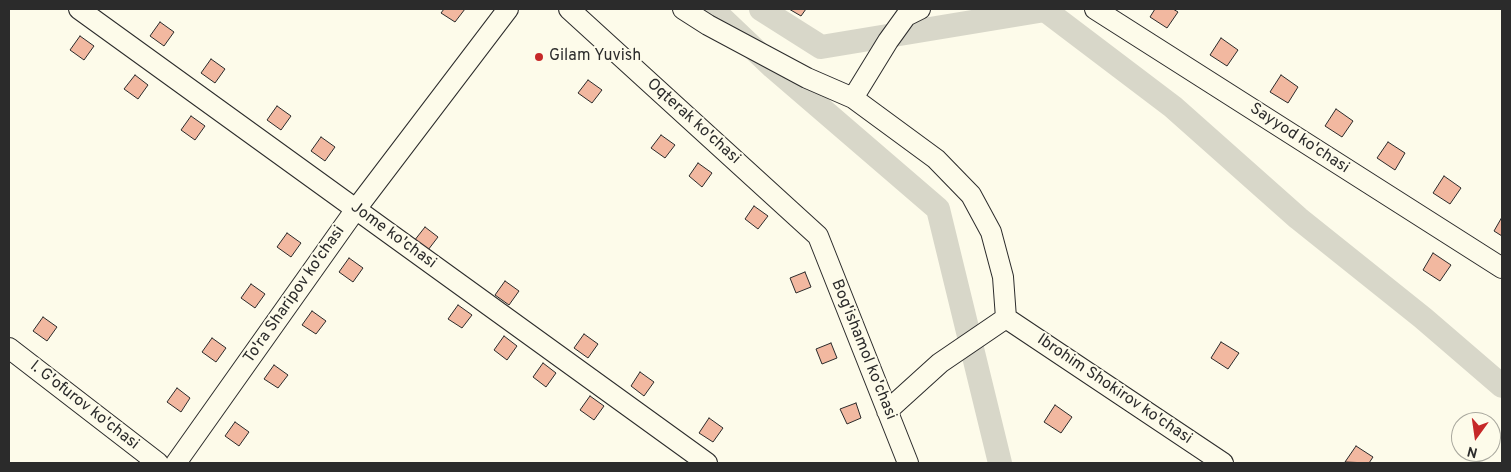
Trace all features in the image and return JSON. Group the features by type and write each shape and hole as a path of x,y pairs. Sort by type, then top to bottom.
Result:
{"street":[{"name":"Jome ko'chasi","path":"78,9 707,463"},
{"name":"To'ra Sharipov ko'chasi","path":"176,463 356,209 508,9"},
{"name":"Oqterak ko'chasi","path":"569,9 818,236"},
{"path":"683,9 708,25 807,78 853,98 936,159 971,195 991,232 1003,277 1006,318 940,363 887,411"},
{"name":"Sayyod ko'chasi","path":"1095,9 1502,268"},
{"path":"853,98 888,41 913,12"},
{"name":"Bog'ishamol ko'chasi","path":"818,236 908,463"},
{"name":"Ibrohim Shokirov ko'chasi","path":"1006,318 1222,463"},
{"name":"I. G'ofurov ko'chasi","path":"9,348 158,463"}],"building":[{"path":"444,9 465,9 455,22 441,13"},
{"path":"789,9 806,9 801,16"},
{"path":"1155,9 1173,9 1178,12 1167,28 1150,17"},
{"path":"160,22 174,32 164,46 150,36"},
{"path":"80,36 94,46 84,60 70,50"},
{"path":"1221,38 1238,50 1227,66 1210,55"},
{"path":"211,59 225,69 215,83 201,73"},
{"path":"135,75 148,85 138,99 124,89"},
{"path":"1281,75 1298,87 1288,103 1270,92"},
{"path":"588,80 602,90 592,103 578,93"},
{"path":"277,106 291,116 281,130 267,120"},
{"path":"1336,109 1353,121 1342,137 1325,126"},
{"path":"191,116 205,126 195,140 181,130"},
{"path":"661,135 675,145 665,158 651,148"},
{"path":"321,137 335,147 325,161 311,151"},
{"path":"1388,142 1405,153 1395,170 1377,158"},
{"path":"698,163 712,173 702,187 689,176"},
{"path":"1444,176 1461,188 1450,204 1433,193"},
{"path":"754,206 768,216 758,229 745,219"},
{"path":"1502,217 1502,236 1494,231"},
{"path":"425,227 438,237 428,250 414,241"},
{"path":"287,233 301,243 291,257 277,247"},
{"path":"1433,253 1451,265 1440,281 1423,270"},
{"path":"349,258 363,268 353,282 339,272"},
{"path":"805,272 811,287 796,293 790,278"},
{"path":"505,281 519,291 509,305 495,295"},
{"path":"251,284 265,294 255,308 241,298"},
{"path":"458,305 472,315 462,328 448,319"},
{"path":"312,311 326,321 316,334 302,325"},
{"path":"43,317 57,327 47,341 33,331"},
{"path":"584,334 598,344 588,358 574,348"},
{"path":"504,336 517,346 507,360 494,350"},
{"path":"212,338 226,348 216,362 202,352"},
{"path":"1221,342 1239,353 1228,369 1211,358"},
{"path":"831,343 837,358 822,364 816,349"},
{"path":"543,363 556,373 546,387 533,377"},
{"path":"274,365 288,375 278,388 264,379"},
{"path":"640,372 654,382 644,396 631,386"},
{"path":"177,388 190,398 181,412 167,402"},
{"path":"590,396 604,406 594,420 580,410"},
{"path":"856,403 861,418 847,424 840,409"},
{"path":"1055,405 1072,417 1061,433 1044,422"},
{"path":"709,418 723,428 713,442 699,433"},
{"path":"235,422 249,432 239,446 225,436"},
{"path":"1356,446 1373,457 1369,463 1345,462"}],"waterway":[{"path":"712,9 773,67 938,209 1000,463"},
{"path":"761,9 821,47 1045,10 1173,107 1298,218 1423,318 1502,386"}],"place":[{"name":"Gilam Yuvish","path":"539,57"}]}
